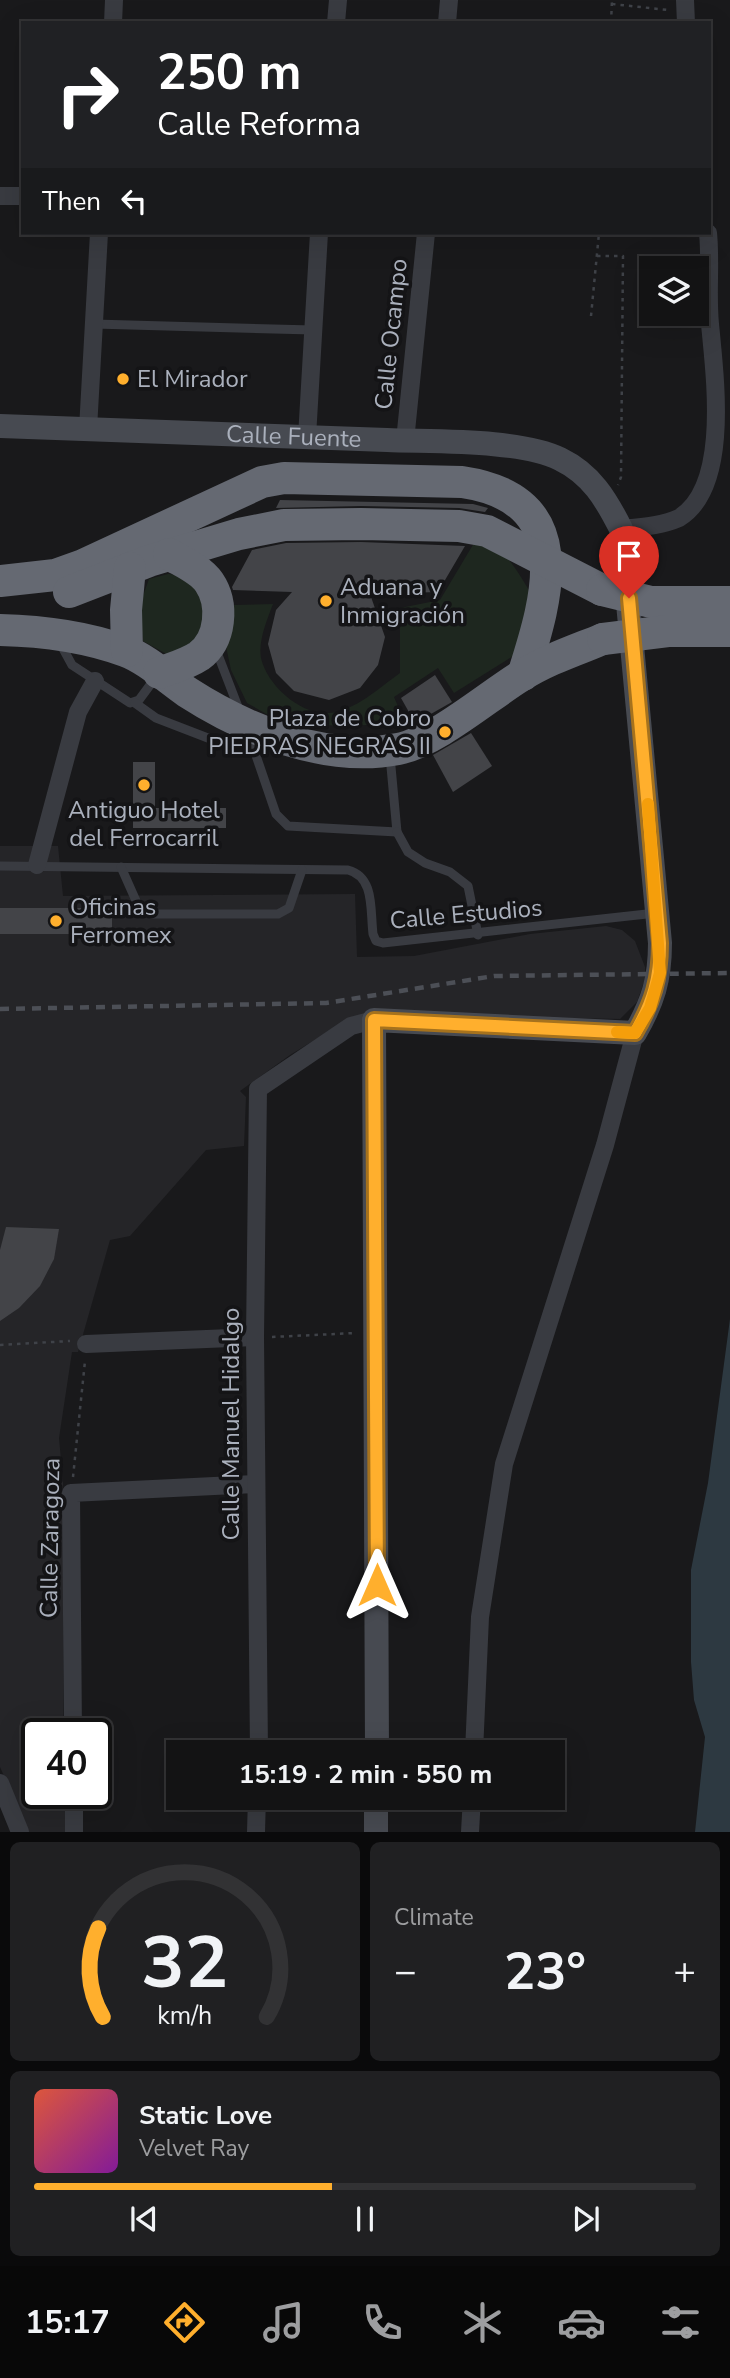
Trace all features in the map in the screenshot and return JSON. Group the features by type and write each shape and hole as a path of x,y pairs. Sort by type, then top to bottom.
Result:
{"highway":[{"path":"0,581 55,575 239,491 284,478 462,482 486,486 521,502 539,526 545,563 543,605 523,675"},
{"path":"0,600 37,600 72,591 169,554 284,525 459,526 496,536 602,590 651,602 730,602"},
{"path":"159,673 200,656 213,642 218,603 209,582 192,567 169,554"},
{"path":"127,651 126,610 130,568"},
{"path":"0,630 54,632 127,651 159,673 236,735 301,746 390,750 401,749 444,727 523,675 603,639 668,631 730,631"}],"street":[{"path":"113,21 114,0"},
{"path":"336,21 338,0"},
{"path":"447,21 449,0"},
{"path":"0,196 21,196"},
{"path":"88,429 99,235"},
{"path":"307,437 318,235"},
{"name":"Calle Ocampo","path":"405,441 426,235"},
{"path":"475,1740 480,1617 503,1464 605,1145 635,1033 650,1008 660,973 658,913 621,528 659,524 684,515 703,495 714,476 721,444 709,319 711,264 708,235"},
{"name":"Calle Fuente","path":"0,426 405,441 523,449 558,458 583,473 603,493 621,528"},
{"path":"37,865 78,712 95,681"},
{"path":"377,1740 374,1020 635,1033"},
{"name":"Calle Manuel Hidalgo","path":"259,1740 255,1483 257,1096 261,1084 351,1026 374,1020"},
{"path":"86,1344 255,1337"},
{"path":"71,1493 255,1483"},
{"name":"Calle Zaragoza","path":"71,1493 74,1718"},
{"path":"0,1783 20,1832"},
{"path":"74,1809 74,1832"},
{"path":"256,1832 257,1810"},
{"path":"376,1810 376,1832"},
{"path":"470,1832 471,1810"}],"lane":[{"path":"94,324 313,330"},
{"path":"54,632 68,661 95,681 156,718 236,735"},
{"path":"213,642 236,735 281,822 288,826 397,832"},
{"path":"135,703 159,673"},
{"path":"390,750 397,832 408,852 425,863 450,872 468,886 478,934"},
{"name":"Calle Estudios","path":"0,866 359,873 367,882 373,934 376,941 383,943 658,913"},
{"path":"121,867 141,912 152,914 278,914 289,908 302,870"}],"path":[{"path":"607,0 685,11"},
{"path":"611,21 612,2"},
{"path":"591,316 599,235"},
{"path":"597,256 623,256 621,477 617,485 603,493"},
{"path":"255,1337 376,1332"},
{"path":"0,1345 64,1340 86,1344"},
{"name":"Calle Zaragoza","path":"71,1493 86,1344"}],"shaded area":[{"path":"477,538 502,552 532,595 513,656 454,693 438,668 394,697 403,718 385,724 284,724 247,703 231,670 224,637 234,605 273,604 260,651 264,668 270,678 296,704 318,712 339,711 366,698 400,673 400,608 440,600"},
{"path":"168,574 183,577 196,585 204,596 207,612 198,639 170,656 143,641 139,607 149,579"},
{"path":"0,846 58,846 63,896 355,894 357,957 414,956 530,934 606,926 622,930 635,941 645,967 645,979 637,1002 620,1019 380,1014 328,1032 240,1091 246,1097 244,1146 206,1150 130,1236 110,1240 78,1352 72,1352 59,1438 63,1482 63,1718 21,1718 21,1809 66,1809 67,1832 29,1832 0,1767"},
{"path":"730,1319 730,1832 695,1832 705,1737 694,1700 691,1662 691,1570 708,1483"}],"building":[{"path":"280,500 473,504 488,508 485,512 459,508 361,506 276,508"},
{"name":"Aduana y Inmigración","path":"361,542 465,546 438,592 370,594 385,637 378,665 360,688 329,700 294,691 276,673 268,644 276,610 292,592 233,590 232,587 252,550 286,543"},
{"path":"435,675 452,702 415,723 401,698"},
{"path":"471,733 492,766 453,792 433,755"},
{"name":"Antiguo Hotel del Ferrocarril","path":"133,762 155,762 155,808 226,808 226,828 133,828"},
{"name":"Oficinas Ferromex","path":"0,908 112,908 112,934 0,934"},
{"path":"6,1227 59,1229 54,1259 40,1286 19,1308 0,1321 0,1250"}],"railway":[{"path":"0,1009 326,1003 494,976 730,973"}],"slow traffic":[{"path":"617,1032 635,1033 656,994 660,973 660,943 648,804"}],"place":[{"name":"El Mirador","path":"123,379"},
{"name":"Aduana y Inmigración","path":"326,601"},
{"name":"Plaza de Cobro PIEDRAS NEGRAS II","path":"445,732"},
{"name":"Antiguo Hotel del Ferrocarril","path":"144,785"},
{"name":"Oficinas Ferromex","path":"56,921"}],"route":[{"path":"377,1585 374,1020 635,1033 656,994 660,973 660,943 629,598"}]}
